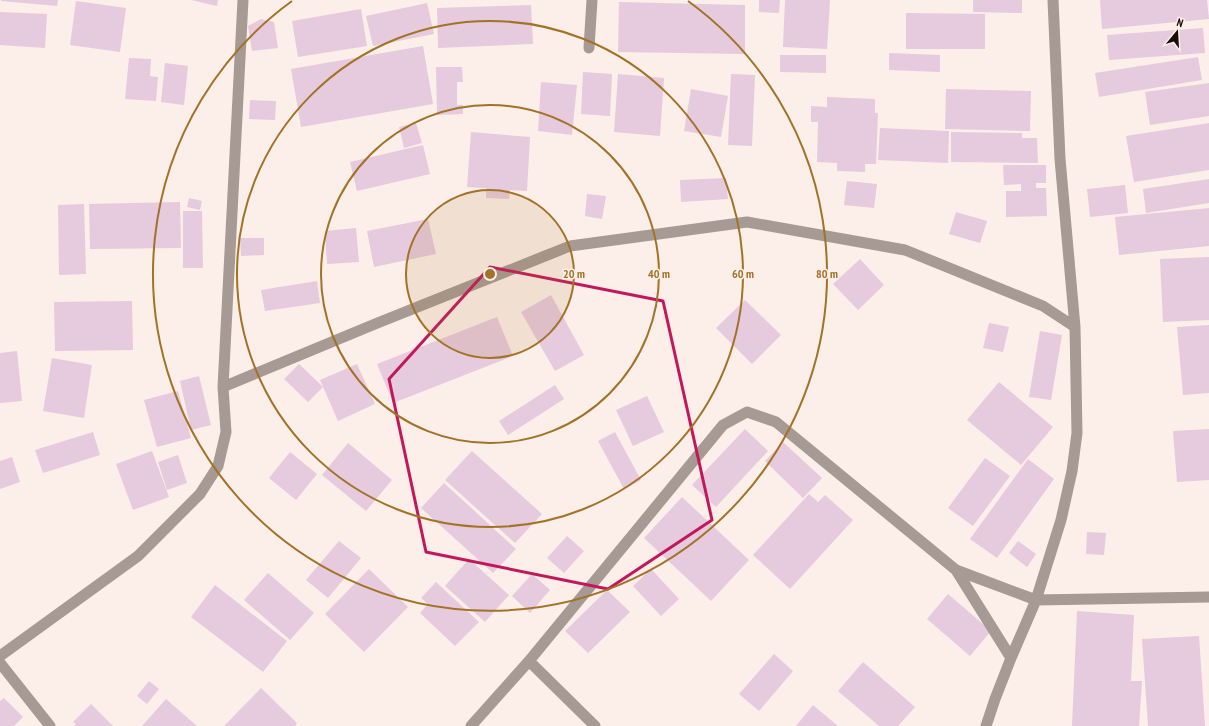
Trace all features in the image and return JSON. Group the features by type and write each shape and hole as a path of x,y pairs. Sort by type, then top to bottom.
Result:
{"street":[{"path":"0,656 138,556 200,494 218,466 226,432 223,387 243,0"},
{"path":"589,48 592,0"},
{"path":"986,726 1011,658 1036,600 1061,520 1072,471 1077,433 1075,327 1060,159 1052,0"},
{"path":"223,387 570,246 747,222 905,250 1043,306 1075,327"},
{"path":"470,726 529,661 723,425 747,412 776,422 956,570 1011,658"},
{"path":"956,570 1036,600 1209,597"},
{"path":"529,661 595,726"},
{"path":"0,664 50,726"}],"highlighted area":[{"path":"490,267 663,301 712,520 608,589 426,552 389,379"}],"building":[{"path":"1,0 58,0 57,6"},
{"path":"191,0 218,0 217,6"},
{"path":"759,0 780,0 779,13 759,12"},
{"path":"785,0 830,0 827,49 783,47"},
{"path":"973,0 1022,0 1022,13 973,12"},
{"path":"1100,0 1207,0 1209,19 1102,29"},
{"path":"76,1 126,8 120,52 70,45"},
{"path":"619,2 745,5 745,54 618,52"},
{"path":"427,3 434,34 373,46 366,16"},
{"path":"531,5 533,44 438,48 437,8"},
{"path":"361,9 367,46 298,57 292,21"},
{"path":"0,12 47,14 45,48 0,45"},
{"path":"906,13 985,14 985,49 906,49"},
{"path":"261,19 274,22 278,48 252,51 248,26"},
{"path":"1203,28 1205,53 1109,60 1107,35"},
{"path":"423,46 433,104 301,127 291,69"},
{"path":"889,53 940,55 940,72 889,70"},
{"path":"780,55 826,55 826,73 780,72"},
{"path":"1198,57 1202,80 1099,97 1095,73"},
{"path":"129,58 151,59 150,76 158,77 156,101 125,99"},
{"path":"165,63 188,66 184,105 161,102"},
{"path":"436,67 462,67 463,82 457,82 457,105 463,105 463,114 437,115"},
{"path":"583,72 612,74 610,116 581,114"},
{"path":"618,74 664,78 660,136 614,132"},
{"path":"731,74 755,75 752,146 728,145"},
{"path":"541,82 577,85 572,135 538,131"},
{"path":"1209,83 1209,116 1150,125 1145,92"},
{"path":"691,89 728,96 721,137 684,131"},
{"path":"946,89 1031,91 1030,131 945,129"},
{"path":"827,97 875,99 875,113 878,113 876,164 865,164 865,172 837,171 837,163 817,162 818,122 811,122 811,106 827,107"},
{"path":"250,100 276,101 275,120 249,119"},
{"path":"416,123 422,143 404,148 399,127"},
{"path":"1209,123 1209,170 1134,182 1126,136"},
{"path":"880,128 949,131 948,163 878,160"},
{"path":"471,132 530,137 527,191 510,190 509,199 486,198 486,188 467,187"},
{"path":"951,132 1022,133 1022,138 1037,138 1038,163 951,162"},
{"path":"423,145 430,174 357,191 350,162"},
{"path":"1003,165 1046,165 1046,183 1036,183 1036,188 1046,188 1047,216 1006,217 1006,191 1021,191 1021,184 1004,185"},
{"path":"726,178 728,199 681,202 680,180"},
{"path":"1209,179 1209,203 1146,213 1143,189"},
{"path":"847,181 877,184 874,208 844,205"},
{"path":"1125,185 1128,213 1090,217 1087,189"},
{"path":"587,194 606,196 602,219 585,216"},
{"path":"189,198 202,201 200,210 187,207"},
{"path":"180,202 181,248 90,249 89,204"},
{"path":"84,204 86,274 59,275 58,205"},
{"path":"1209,208 1209,246 1119,255 1115,217"},
{"path":"183,211 202,211 203,268 183,268"},
{"path":"956,212 987,221 980,243 949,234"},
{"path":"428,219 436,254 374,267 367,231"},
{"path":"356,228 359,262 327,264 325,231"},
{"path":"240,238 264,238 264,255 241,256"},
{"path":"1209,257 1209,320 1163,322 1160,259"},
{"path":"860,259 884,285 858,310 833,284"},
{"path":"317,281 320,303 265,311 261,290"},
{"path":"551,295 584,355 555,371 521,312"},
{"path":"745,300 781,335 752,364 716,328"},
{"path":"132,301 133,350 55,351 54,302"},
{"path":"497,317 513,356 393,403 377,364"},
{"path":"989,323 1009,327 1003,352 983,348"},
{"path":"1209,325 1209,393 1183,395 1177,327"},
{"path":"1040,331 1062,335 1051,400 1029,397"},
{"path":"17,351 22,401 0,403 0,353"},
{"path":"52,358 92,365 84,418 43,411"},
{"path":"299,364 323,387 308,402 284,379"},
{"path":"357,364 375,404 338,421 320,380"},
{"path":"199,376 211,425 191,430 180,381"},
{"path":"999,382 1053,427 1021,465 967,420"},
{"path":"555,385 564,399 508,435 499,421"},
{"path":"178,391 191,438 157,447 144,400"},
{"path":"647,396 664,432 633,446 616,410"},
{"path":"745,429 768,451 716,507 692,485"},
{"path":"1209,429 1209,480 1177,482 1173,431"},
{"path":"93,432 100,455 43,473 35,450"},
{"path":"615,432 641,480 624,489 598,441"},
{"path":"783,442 822,478 803,498 765,461"},
{"path":"348,443 392,480 366,511 322,475"},
{"path":"152,451 169,497 133,510 116,464"},
{"path":"472,451 542,514 515,543 445,480"},
{"path":"290,452 317,474 296,500 269,478"},
{"path":"178,455 187,483 167,490 158,462"},
{"path":"12,457 20,482 0,489 0,461"},
{"path":"985,458 1010,476 973,526 948,508"},
{"path":"1028,459 1054,479 997,558 970,539"},
{"path":"444,483 516,549 493,573 421,508"},
{"path":"809,494 818,502 825,495 853,520 790,589 753,555"},
{"path":"682,497 749,560 711,601 644,538"},
{"path":"1087,532 1106,533 1104,555 1086,554"},
{"path":"567,536 584,551 564,573 547,558"},
{"path":"339,541 361,558 328,598 306,580"},
{"path":"1018,541 1036,554 1027,567 1009,553"},
{"path":"469,559 509,595 485,622 445,586"},
{"path":"369,569 408,607 364,652 325,614"},
{"path":"651,569 679,599 661,616 633,586"},
{"path":"268,573 314,613 290,640 244,600"},
{"path":"532,574 550,590 530,613 512,596"},
{"path":"436,582 479,622 455,646 420,613 428,604 421,598"},
{"path":"215,585 287,641 263,672 191,617"},
{"path":"607,590 630,612 588,653 565,631"},
{"path":"948,594 991,631 970,656 927,619"},
{"path":"1077,611 1134,615 1131,681 1142,681 1139,726 1072,726"},
{"path":"1199,636 1205,726 1148,726 1142,639"},
{"path":"774,654 793,671 759,711 739,694"},
{"path":"863,662 915,707 898,726 879,726 838,691"},
{"path":"149,681 159,689 147,704 137,696"},
{"path":"261,688 297,723 295,726 224,726"},
{"path":"4,698 23,717 14,726 0,726 0,701"},
{"path":"166,699 197,726 142,726"},
{"path":"91,704 113,726 74,726 76,724 73,722"},
{"path":"813,705 838,726 796,726"}]}
